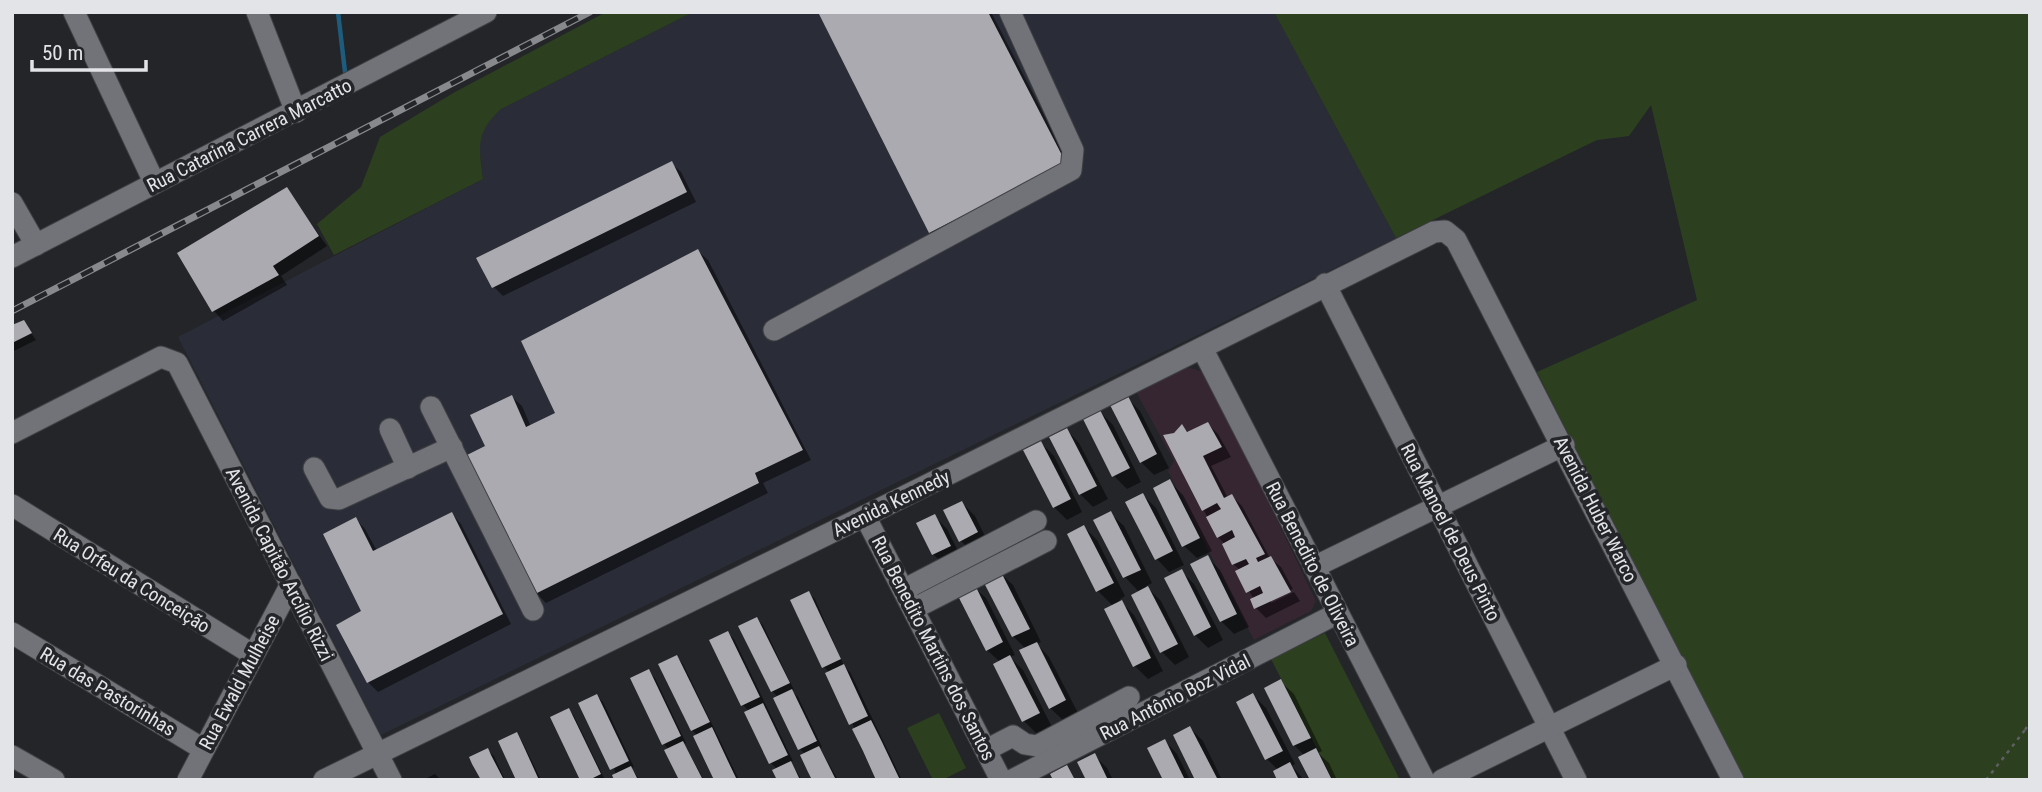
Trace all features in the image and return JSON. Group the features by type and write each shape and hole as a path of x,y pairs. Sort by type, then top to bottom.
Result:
{"street":[{"path":"74,12 154,182"},
{"path":"257,12 296,112"},
{"name":"Rua Catarina Carrera Marcatto","path":"12,257 486,12"},
{"path":"774,330 1071,170 1073,150 1010,12"},
{"path":"12,203 36,245"},
{"name":"Avenida Kennedy","path":"324,780 865,516 1325,284 1434,232 1445,231 1456,240"},
{"name":"Avenida Huber Warco","path":"1456,240 1564,445 1733,780"},
{"name":"Rua Manoel de Deus Pinto","path":"1325,284 1576,780"},
{"name":"Rua Benedito de Oliveira","path":"1202,348 1424,780"},
{"name":"Avenida Capitão Arcílio Rizzi","path":"12,433 162,357 177,363 391,780"},
{"path":"431,407 533,610"},
{"path":"390,429 408,468"},
{"path":"1314,567 1564,445"},
{"path":"314,468 334,500 452,447"},
{"name":"Rua Orfeu da Conceição","path":"12,505 252,654"},
{"name":"Rua Benedito Martins dos Santos","path":"865,516 1002,780"},
{"path":"905,589 1036,521"},
{"path":"915,608 1046,541"},
{"name":"Rua Ewald Mulheise","path":"188,780 291,584"},
{"name":"Rua Antônio Boz Vidal","path":"1012,780 1338,613"},
{"name":"Rua das Pastorinhas","path":"12,633 203,748"},
{"path":"1442,780 1676,665"},
{"path":"986,750 1013,736 1025,744 1037,747 1129,696"},
{"path":"12,756 54,780"}],"path":[{"path":"1986,780 2030,722"},
{"path":"2025,730 2030,728"}],"shaded area":[{"path":"693,12 1274,12 1396,238 381,735 178,337 483,179 479,143 486,122 501,109"},
{"path":"1186,367 1201,371 1209,378 1316,601 1311,611 1254,640 1168,471 1174,461 1136,392"}],"green space":[{"path":"606,12 693,12 501,109 483,133 480,158 483,179 334,255 317,224 361,187 380,137 455,92"},
{"path":"1274,12 2030,12 2030,780 1743,780 1537,372 1697,300 1651,105 1629,136 1597,140 1396,238"},
{"path":"1325,633 1400,780 1333,780 1271,659"},
{"path":"939,713 966,768 942,780 933,780 907,728"}],"building":[{"path":"988,12 1066,163 929,233 819,14"},
{"path":"672,161 687,192 492,288 476,258"},
{"path":"287,187 319,236 273,266 279,275 212,312 177,253"},
{"path":"698,249 803,450 755,473 759,483 535,594 467,455 485,446 470,415 512,395 526,427 555,413 521,341"},
{"path":"24,320 32,333 12,343 12,325"},
{"path":"1128,396 1157,454 1140,463 1110,405"},
{"path":"1100,410 1130,468 1112,477 1083,419"},
{"path":"1208,422 1222,447 1203,456 1224,498 1232,494 1265,554 1256,558 1258,562 1271,556 1291,592 1254,609 1250,599 1263,593 1260,586 1246,593 1235,571 1249,564 1246,559 1232,565 1222,544 1235,537 1232,530 1217,538 1206,517 1221,509 1217,503 1202,511 1163,435 1174,433 1182,424 1187,432"},
{"path":"1067,428 1097,486 1079,495 1049,437"},
{"path":"1041,441 1071,499 1053,508 1023,450"},
{"path":"1170,479 1200,538 1182,547 1153,488"},
{"path":"1143,493 1173,551 1155,560 1125,502"},
{"path":"962,501 978,532 959,542 943,510"},
{"path":"1111,511 1141,570 1123,578 1093,520"},
{"path":"452,512 503,614 367,683 336,625 361,611 323,534 356,517 373,551"},
{"path":"935,514 951,546 932,555 916,523"},
{"path":"1084,525 1114,583 1096,592 1067,534"},
{"path":"1208,555 1237,614 1220,622 1190,564"},
{"path":"1182,569 1211,627 1194,636 1164,578"},
{"path":"1000,570 1030,629 1012,637 982,579"},
{"path":"974,583 1003,642 986,651 956,592"},
{"path":"1148,586 1178,644 1160,653 1131,595"},
{"path":"809,591 841,659 822,668 790,600"},
{"path":"1122,600 1151,658 1133,667 1104,609"},
{"path":"757,617 790,683 771,692 738,626"},
{"path":"728,631 760,697 741,706 709,640"},
{"path":"1037,642 1066,700 1049,709 1019,650"},
{"path":"677,655 710,722 691,731 658,664"},
{"path":"1010,655 1040,713 1022,722 993,664"},
{"path":"844,664 868,716 849,725 825,673"},
{"path":"649,669 681,736 662,745 630,678"},
{"path":"1281,679 1311,738 1293,746 1264,688"},
{"path":"792,689 817,741 798,750 773,698"},
{"path":"1253,693 1283,751 1265,760 1236,702"},
{"path":"597,694 629,761 610,770 578,703"},
{"path":"763,703 788,755 769,764 744,712"},
{"path":"569,708 601,774 589,780 580,780 550,717"},
{"path":"871,720 900,780 876,780 852,729"},
{"path":"1190,726 1218,780 1195,780 1173,735"},
{"path":"712,727 737,780 714,780 693,736"},
{"path":"517,732 539,780 516,780 498,741"},
{"path":"1165,739 1185,780 1163,780 1147,748"},
{"path":"683,741 703,780 679,780 664,750"},
{"path":"819,746 836,780 812,780 800,755"},
{"path":"488,748 504,780 481,780 472,764 469,757"},
{"path":"1316,748 1332,780 1310,780 1298,757"},
{"path":"1095,753 1108,780 1086,780 1077,762"},
{"path":"791,761 800,780 777,780 772,770"},
{"path":"1290,762 1299,780 1277,780 1273,771"},
{"path":"1067,765 1075,780 1053,780 1050,774"},
{"path":"631,766 638,780 614,780 612,775"}],"waterway":[{"path":"338,12 345,72"}],"railway":[{"path":"12,311 590,12"}]}
